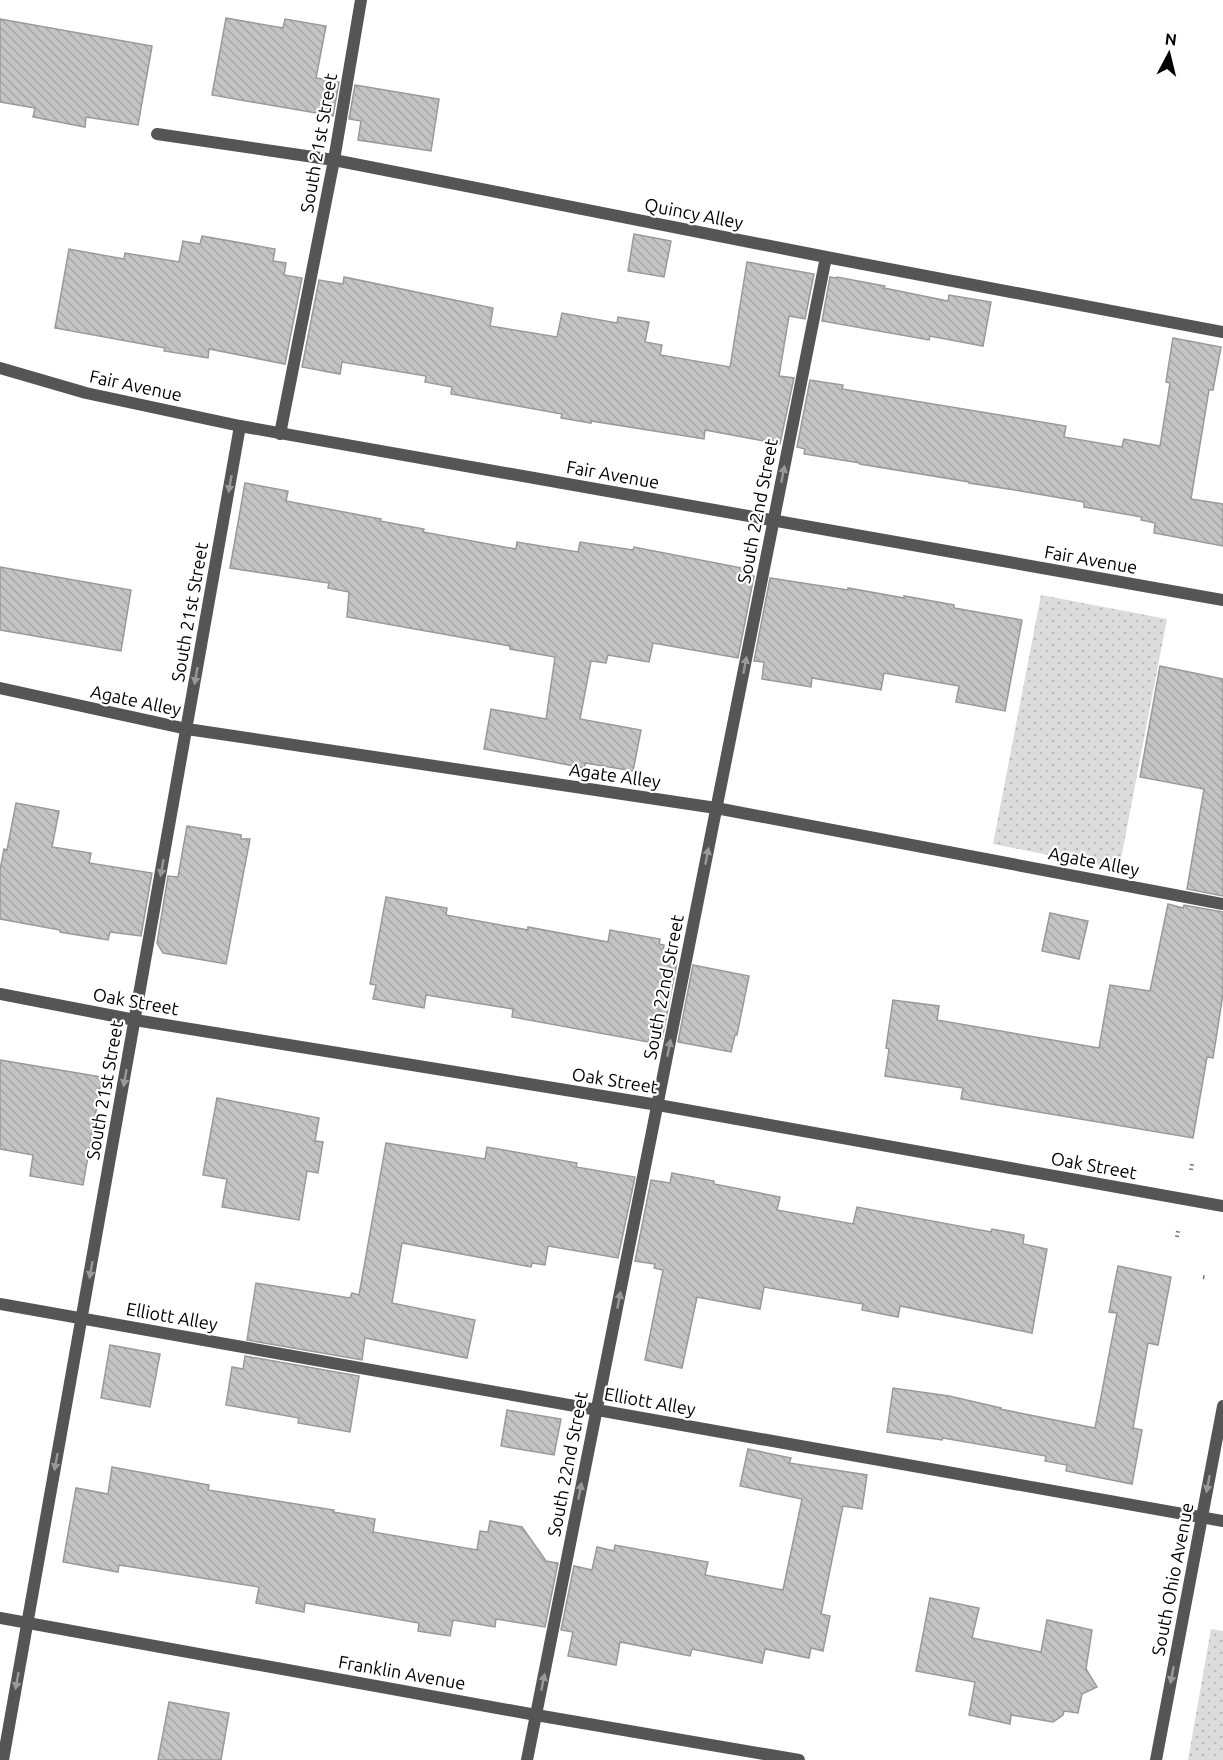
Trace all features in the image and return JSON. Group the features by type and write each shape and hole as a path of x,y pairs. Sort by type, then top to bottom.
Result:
{"street":[{"name":"South 21st Street","path":"280,434 334,160 361,0"},
{"name":"Quincy Alley","path":"157,134 334,160 1223,332"},
{"name":"South 22nd Street","path":"527,1760 826,257"},
{"name":"Fair Avenue","path":"0,368 86,393 280,434 1223,600"},
{"name":"South 21st Street","path":"3,1760 240,426"},
{"name":"Agate Alley","path":"0,688 186,729 717,808 1223,904"},
{"name":"Oak Street","path":"0,994 135,1020 658,1105 1223,1206"},
{"name":"Elliott Alley","path":"0,1304 1223,1521"},
{"name":"South Ohio Avenue","path":"1156,1760 1223,1406"},
{"name":"Franklin Avenue","path":"0,1618 799,1760"}],"path":[{"path":"1191,1170 1192,1164"}],"shaded area":[{"path":"1041,595 1167,619 1119,869 993,844"},
{"path":"1211,1629 1223,1631 1223,1760 1188,1760"}],"building":[{"path":"226,18 283,28 285,19 326,26 316,78 339,82 333,116 212,95"},
{"path":"0,19 152,46 138,125 86,117 85,127 33,117 35,108 0,102"},
{"path":"355,85 439,99 431,151 358,140 361,121 349,119"},
{"path":"634,234 671,241 664,277 628,271"},
{"path":"202,236 275,249 273,261 286,263 284,275 302,278 285,364 209,349 208,358 55,328 69,249 124,259 125,253 179,262 183,241 200,244"},
{"path":"747,262 814,274 805,319 789,316 779,376 794,378 780,444 705,430 704,439 561,418 562,414 451,394 452,387 425,382 426,376 342,362 340,374 302,367 319,280 343,284 344,277 493,308 490,326 557,337 562,313 617,323 618,317 649,322 645,342 662,345 660,355 730,367"},
{"path":"830,277 885,286 884,288 948,301 949,295 991,302 983,346 930,336 929,340 822,321"},
{"path":"1173,338 1221,347 1213,390 1209,390 1191,499 1223,504 1223,546 1154,533 1155,523 1141,520 1142,517 1084,507 1084,502 804,454 805,449 797,447 810,380 843,385 842,389 1066,426 1064,437 1122,447 1124,439 1160,446 1170,383 1166,382"},
{"path":"245,483 288,491 286,501 381,519 380,521 424,529 423,532 516,549 517,542 578,552 580,542 633,550 634,547 742,568 741,574 754,576 738,658 653,643 649,662 608,655 606,663 591,661 580,719 641,730 633,771 585,763 585,768 484,749 491,709 546,719 555,657 510,649 510,646 347,617 349,592 328,588 329,583 230,568"},
{"path":"0,567 131,590 121,651 0,630"},
{"path":"770,578 904,598 904,596 1022,620 1005,711 956,702 959,686 884,673 881,690 812,678 811,687 762,679 764,662 754,661"},
{"path":"1160,666 1223,679 1223,896 1187,889 1204,789 1140,777"},
{"path":"16,803 59,811 52,847 91,853 89,863 152,873 141,936 110,932 108,940 0,919 0,870 4,849 7,850"},
{"path":"187,826 241,835 241,839 250,839 226,964 163,953 157,943 168,876 178,877"},
{"path":"386,897 447,908 446,915 528,930 528,927 608,942 610,930 660,939 659,944 664,945 662,959 677,962 662,1039 649,1037 648,1042 512,1017 513,1009 426,995 424,1008 373,999 376,985 370,984"},
{"path":"1168,904 1223,912 1223,994 1213,1058 1207,1057 1193,1138 961,1099 963,1088 885,1076 889,1049 886,1048 893,1000 939,1006 937,1020 1099,1048 1110,985 1150,991"},
{"path":"1050,913 1088,921 1079,959 1042,951"},
{"path":"693,965 749,976 737,1035 735,1035 731,1052 678,1042"},
{"path":"0,1060 102,1077 83,1185 30,1176 33,1155 0,1149"},
{"path":"217,1098 319,1118 315,1141 323,1142 318,1173 307,1171 299,1220 222,1207 227,1179 203,1175"},
{"path":"386,1143 485,1159 487,1147 577,1163 576,1167 635,1177 618,1258 548,1246 545,1265 532,1263 531,1267 402,1243 392,1303 475,1320 467,1358 365,1338 362,1360 247,1340 256,1283 350,1298 352,1293 359,1295"},
{"path":"672,1173 780,1197 777,1210 853,1224 857,1207 991,1232 992,1229 1024,1235 1023,1244 1047,1249 1032,1333 900,1306 898,1317 862,1310 863,1304 764,1287 760,1309 697,1297 682,1368 645,1360 663,1270 654,1268 655,1264 635,1261 651,1180 670,1183"},
{"path":"1118,1266 1171,1277 1158,1345 1148,1343 1133,1428 1142,1430 1132,1484 1066,1471 1067,1465 1045,1461 1046,1456 943,1438 942,1440 887,1432 893,1388 949,1396 1095,1428 1117,1313 1109,1312"},
{"path":"110,1345 160,1354 150,1407 101,1398"},
{"path":"245,1356 359,1376 350,1432 298,1423 299,1418 226,1405 232,1367 243,1369"},
{"path":"507,1410 561,1419 554,1455 501,1446"},
{"path":"748,1449 791,1458 789,1463 867,1475 862,1509 843,1506 821,1614 830,1616 823,1651 811,1648 809,1658 765,1649 762,1663 692,1649 690,1656 620,1642 616,1665 568,1656 573,1632 561,1630 574,1566 592,1570 597,1547 614,1551 615,1545 708,1562 705,1575 783,1590 802,1499 740,1486"},
{"path":"112,1467 209,1485 208,1490 334,1510 333,1512 375,1519 373,1532 477,1550 480,1531 488,1532 490,1521 522,1527 546,1561 558,1563 545,1627 496,1619 495,1627 453,1620 450,1636 418,1631 419,1623 305,1603 304,1612 256,1603 259,1587 119,1565 118,1572 63,1562 76,1488 108,1494"},
{"path":"930,1598 979,1608 972,1638 1041,1652 1047,1620 1092,1630 1086,1669 1097,1687 1082,1694 1078,1713 1064,1711 1063,1715 1053,1722 1011,1715 1010,1724 969,1715 975,1682 916,1671"},
{"path":"169,1702 229,1713 221,1760 158,1760"}]}
